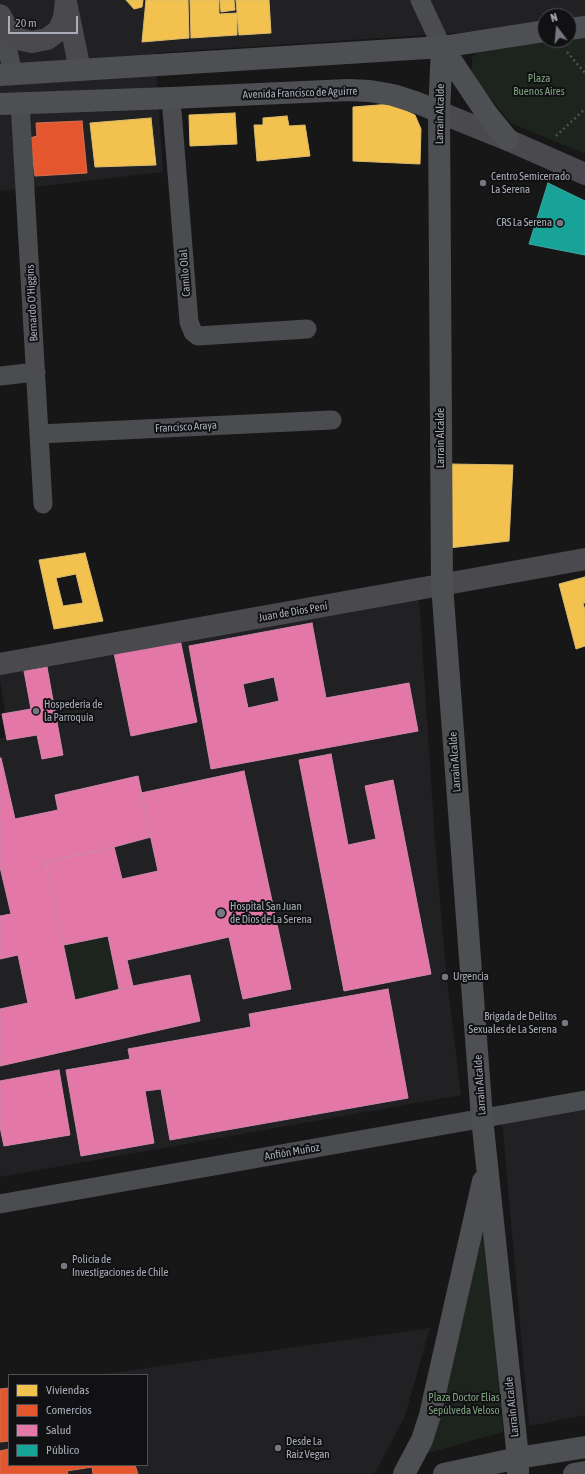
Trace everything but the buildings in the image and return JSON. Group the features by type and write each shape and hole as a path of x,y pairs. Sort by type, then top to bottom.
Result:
{"main road":[{"path":"66,0 80,70"},
{"path":"0,15 8,29 18,39 32,42 47,39 58,31 64,18 66,0"},
{"path":"7,75 442,47 537,32"},
{"path":"442,47 487,114 508,140"},
{"name":"Larraín Alcalde","path":"442,47 439,112 442,585 482,1118 518,1466"},
{"path":"7,75 46,102 80,70"},
{"name":"Avenida Francisco de Aguirre","path":"10,103 348,90 370,91 393,95 418,103 585,174"},
{"name":"Juan de Dios Pení","path":"0,664 585,559"},
{"path":"404,1474 422,1440 430,1415 486,1164"},
{"path":"444,1474 518,1466 585,1447"},
{"path":"574,1474 585,1472"}],"street":[{"path":"420,0 442,47"},
{"path":"0,15 7,75"},
{"name":"Camilo Olal","path":"171,98 189,322 193,332 198,336 307,329"},
{"name":"Bernardo O'Higgins","path":"10,103 36,372 43,504"},
{"path":"0,376 36,372"},
{"name":"Francisco Araya","path":"39,434 332,420"},
{"name":"Anfión Muñoz","path":"0,1204 585,1100"}],"path":[{"path":"566,51 585,73"},
{"path":"538,153 585,108"}],"shaded area":[{"path":"0,0 585,0 585,18 577,19 577,8 537,8 537,24 458,33 155,53 163,172 0,191"},
{"name":"Hospital San Juan de Dios de La Serena","path":"419,598 436,855 446,971 461,1095 0,1177 0,738 9,736 0,681 0,667"},
{"path":"585,1104 585,1415 529,1426 502,1120"},
{"path":"430,1328 405,1416 375,1473 0,1474 0,1389 8,1388 8,1466 148,1466 148,1374 104,1374"}],"green space":[{"name":"Plaza Buenos Aires","path":"585,33 585,154 511,123 472,76 472,57 485,46 537,41 537,48 577,48 577,34"},
{"path":"108,936 119,989 75,1000 64,945"},
{"name":"Plaza Doctor Elías Sepúlveda Veloso","path":"483,1202 503,1432 403,1460 444,1358"}],"place":[{"name":"Centro Semicerrado La Serena","path":"483,183"},
{"name":"CRS La Serena","path":"560,223"},
{"name":"Hospedería de la Parroquia","path":"36,711"},
{"name":"Hospital San Juan de Dios de La Serena","path":"221,913"},
{"name":"Urgencia","path":"445,977"},
{"name":"Brigada de Delitos Sexuales de La Serena","path":"565,1023"},
{"name":"Policía de Investigaciones de Chile","path":"64,1266"},
{"name":"Desde La Raiz Vegan","path":"278,1448"}]}
